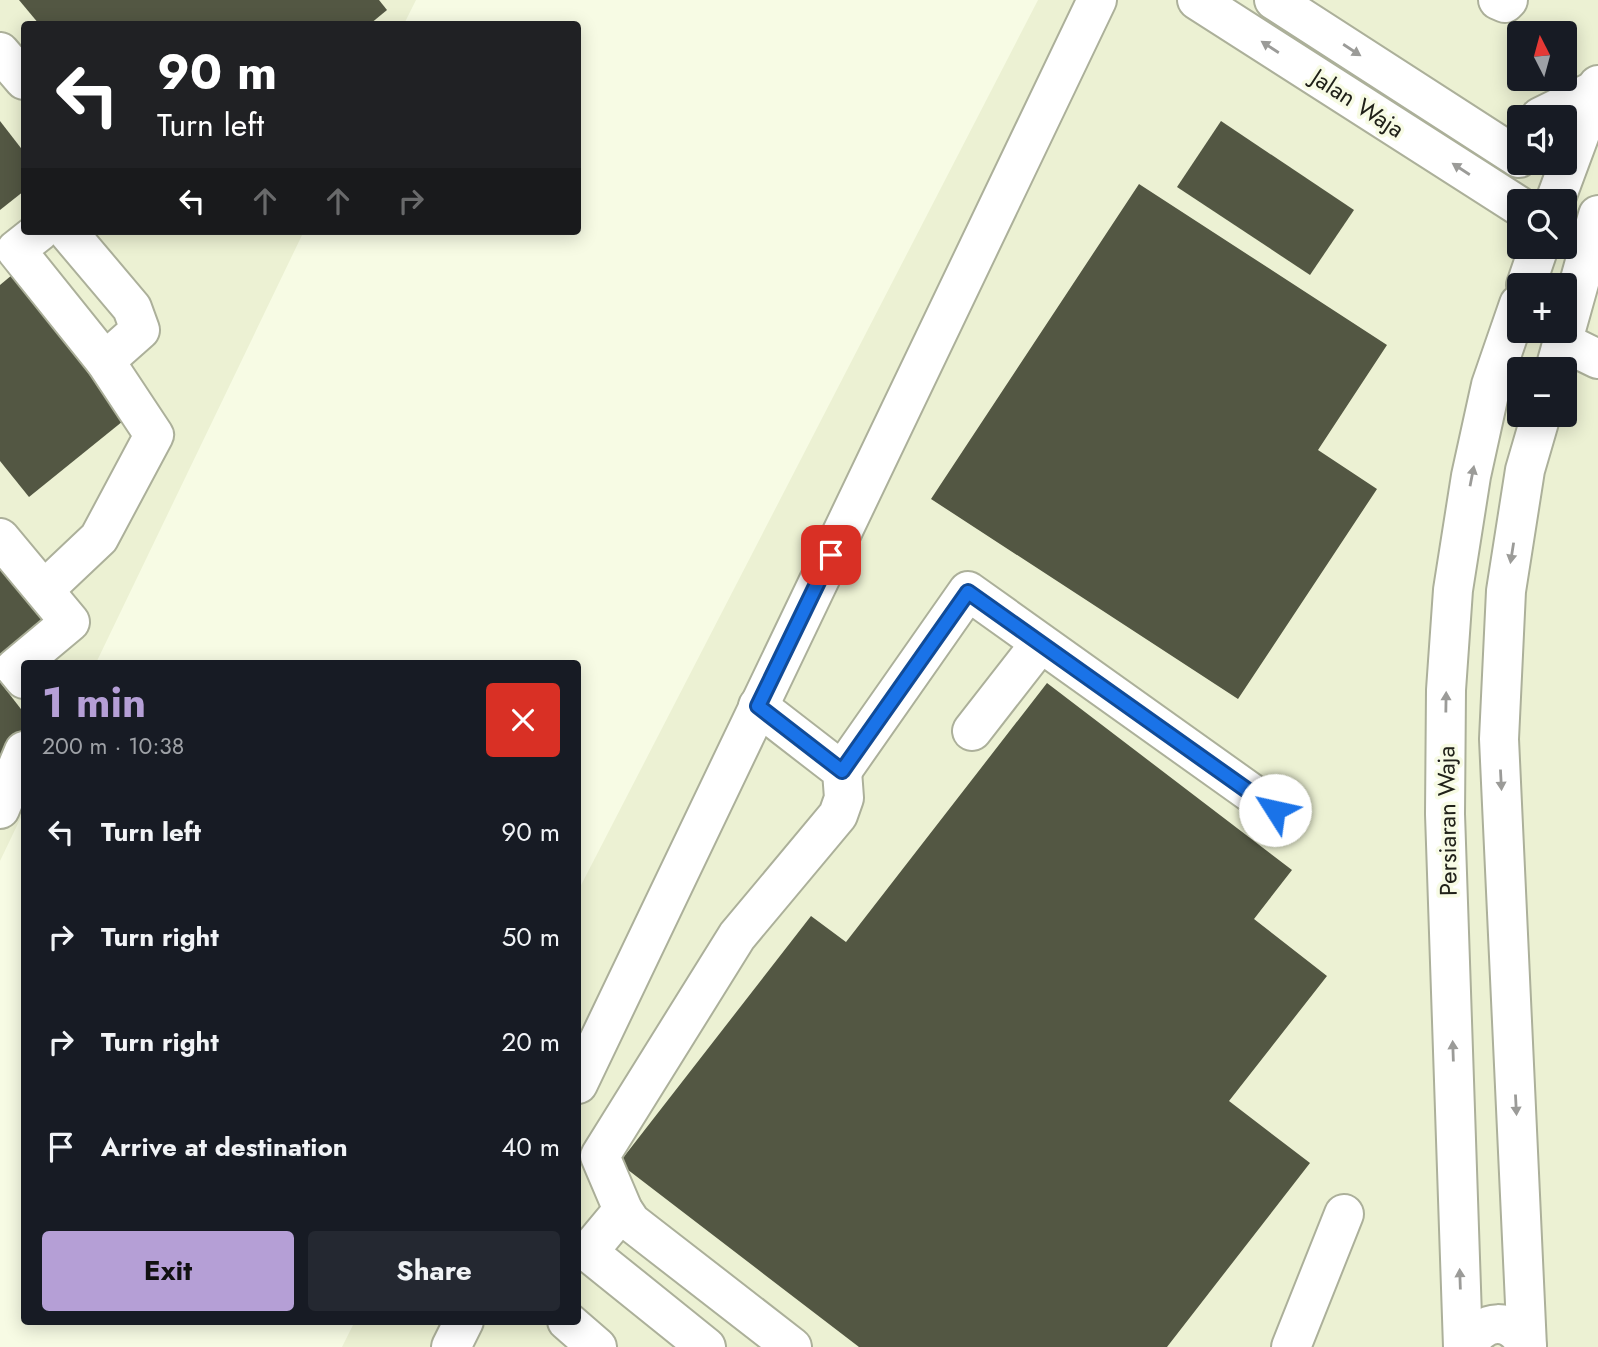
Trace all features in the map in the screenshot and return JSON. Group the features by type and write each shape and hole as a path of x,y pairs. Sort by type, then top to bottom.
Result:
{"main road":[{"path":"581,1078 1097,0"},
{"name":"Jalan Waja","path":"1197,0 1507,198"},
{"name":"Jalan Waja","path":"1274,0 1507,150"},
{"path":"1498,0 1504,4 1508,0"},
{"path":"0,52 21,76"},
{"path":"1564,105 1597,88"},
{"path":"1559,189 1597,88"},
{"path":"1476,130 1507,126"},
{"path":"1539,175 1554,189"},
{"path":"1577,201 1598,209"},
{"path":"1583,232 1559,355 1598,359"},
{"path":"35,235 16,250 105,361 153,435 99,538 44,590"},
{"path":"70,235 132,309 140,330 105,361"},
{"name":"Persiaran Waja","path":"1465,1347 1445,814 1446,690 1453,590 1471,476 1491,385 1507,339"},
{"path":"1527,1347 1499,738 1506,591 1525,470 1538,427"},
{"path":"0,538 70,622 25,660"},
{"path":"792,1347 631,1222 600,1156 737,936 838,815 844,798 842,771 968,592 1039,645 1275,810"},
{"path":"972,731 1039,645"},
{"path":"758,706 842,771"},
{"path":"0,809 21,758"},
{"path":"624,1210 588,1252 706,1347"},
{"path":"1291,1347 1344,1214"},
{"path":"1465,1347 1481,1329 1494,1324 1509,1326 1521,1335 1527,1347"},
{"path":"451,1347 462,1325"},
{"path":"572,1325 597,1347"}],"shaded area":[{"path":"0,0 416,0 406,21 21,21 21,235 302,235 97,660 21,660 21,817 0,861"},
{"path":"1038,0 1598,0 1598,1347 342,1347 353,1325 581,1325 581,885"}],"building":[{"path":"19,0 379,0 387,10 374,21 36,21"},
{"path":"0,121 21,148 21,193 0,210"},
{"path":"1221,121 1354,210 1310,275 1177,187"},
{"path":"1139,184 1387,345 1318,450 1377,489 1238,699 931,499"},
{"path":"12,275 128,417 29,497 0,461 0,285"},
{"path":"0,561 47,619 0,657"},
{"path":"0,682 21,709 21,743 0,795"},
{"path":"1047,683 1292,870 1254,919 1327,976 1229,1101 1310,1163 1167,1347 859,1347 619,1163 811,916 846,942"}],"route":[{"path":"831,555 758,706 842,771 968,592 1039,645 1275,810"}]}
